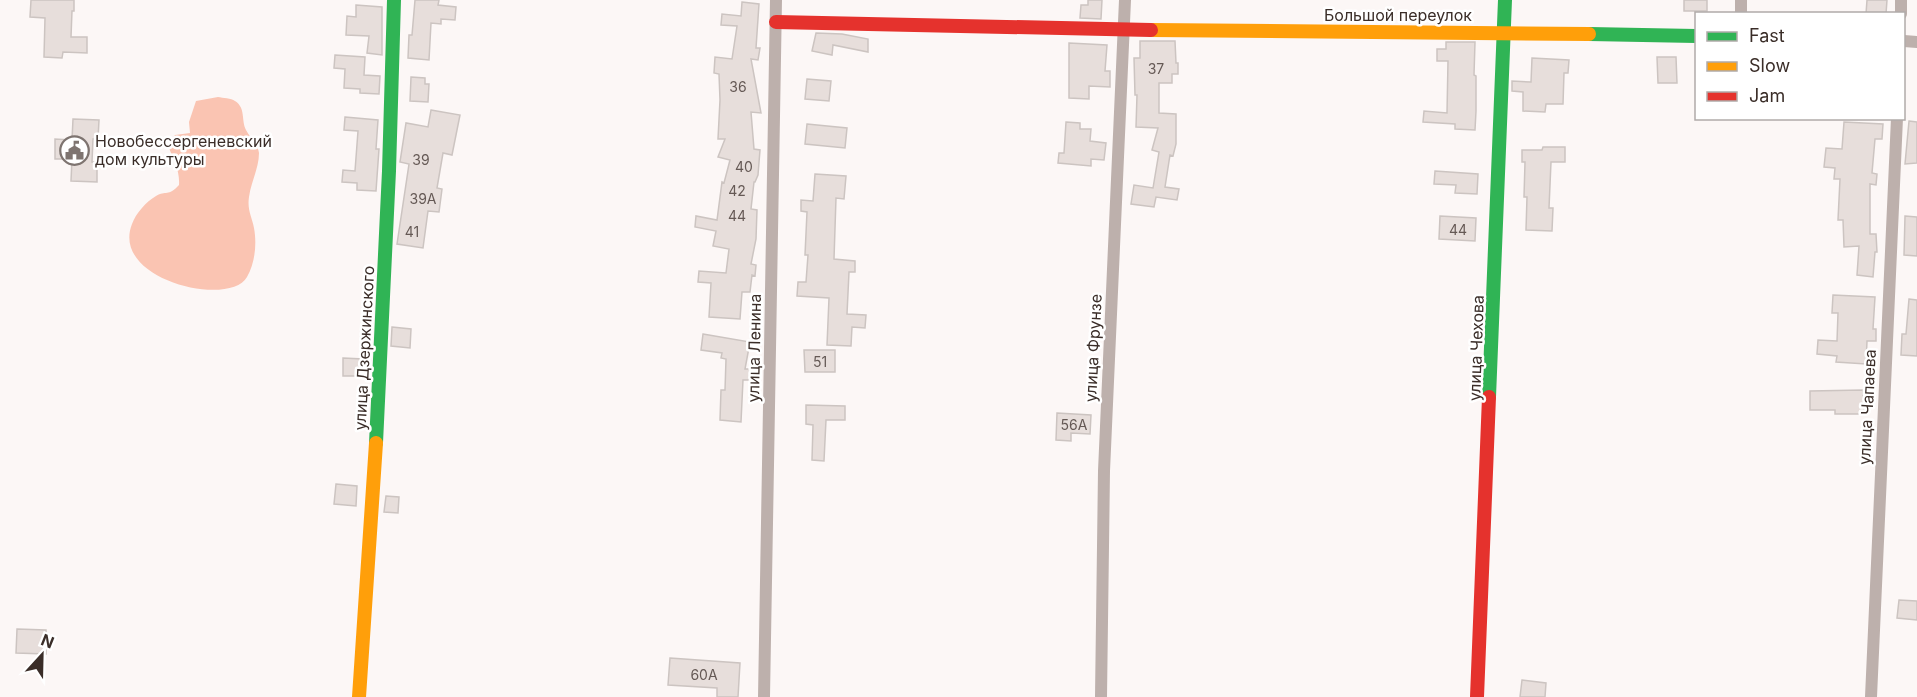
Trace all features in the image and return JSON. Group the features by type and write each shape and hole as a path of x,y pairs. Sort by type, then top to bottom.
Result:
{"street":[{"name":"улица Дзержинского","path":"359,697 377,430 394,0"},
{"name":"улица Ленина","path":"764,697 776,0"},
{"name":"улица Фрунзе","path":"1101,697 1104,471 1125,0"},
{"name":"улица Чехова","path":"1477,697 1505,0"},
{"name":"Большой переулок","path":"776,22 1124,30 1504,32 1695,36"},
{"name":"улица Чапаева","path":"1871,697 1897,120"}],"shaded area":[{"path":"218,97 231,99 241,107 246,130 256,144 259,153 249,202 255,234 255,253 247,277 236,286 219,290 197,289 154,274 138,260 130,244 132,224 149,201 159,194 172,191 179,185 177,169 168,145 175,135 190,133 189,122 196,101"}],"building":[{"path":"31,0 74,0 71,37 87,37 87,53 63,52 62,58 44,57 45,18 30,17"},
{"path":"415,0 439,0 438,5 456,7 455,20 441,19 441,24 431,23 429,60 408,58"},
{"path":"1088,0 1102,0 1101,19 1080,18 1081,5 1088,5"},
{"path":"1684,0 1707,0 1707,11 1684,11"},
{"path":"1867,0 1887,0 1886,12 1866,12"},
{"path":"742,2 759,4 756,48 760,48 758,60 751,59 761,113 751,112 754,149 760,150 751,209 757,210 756,239 751,264 756,265 755,276 752,275 750,292 742,292 740,319 709,317 711,283 698,282 699,271 726,273 729,249 713,246 716,231 695,227 696,216 717,220 722,182 724,183 730,160 718,157 725,139 718,139 720,100 719,74 714,73 715,57 732,59 737,26 721,25 722,14 741,16"},
{"path":"356,5 382,7 382,55 367,53 369,36 346,35 347,16 356,17"},
{"path":"816,33 842,34 868,39 868,52 833,45 832,55 812,51"},
{"path":"1140,41 1175,41 1176,63 1178,63 1178,74 1172,74 1172,83 1159,83 1159,113 1176,114 1176,144 1173,156 1170,155 1165,187 1179,189 1177,200 1156,197 1154,207 1131,204 1134,185 1153,188 1159,152 1152,150 1158,128 1136,127 1137,95 1135,95 1134,58 1140,58"},
{"path":"1446,42 1475,42 1475,130 1455,129 1455,124 1423,122 1424,111 1447,113 1448,61 1437,61 1437,49 1446,49"},
{"path":"1069,43 1107,45 1105,71 1110,71 1110,87 1089,86 1089,99 1069,98"},
{"path":"335,55 365,57 364,75 380,76 379,94 360,93 360,89 344,88 345,69 334,68"},
{"path":"1657,57 1676,57 1677,83 1658,83"},
{"path":"1532,58 1569,60 1568,73 1564,73 1563,104 1546,104 1545,112 1523,111 1523,92 1512,91 1512,81 1531,82"},
{"path":"411,77 425,78 425,84 429,84 428,102 410,101"},
{"path":"807,79 831,81 829,101 805,99"},
{"path":"431,110 460,115 452,155 443,153 437,188 442,189 439,212 428,211 423,248 397,244 409,164 400,162 406,123 428,127"},
{"path":"345,117 378,120 376,149 379,149 376,191 357,190 357,183 342,182 343,170 355,171 358,131 344,130"},
{"name":"Новобессергеневский дом культуры","path":"73,119 99,120 98,139 93,139 92,162 97,162 97,182 71,181 72,159 55,159 55,139 72,140"},
{"path":"1909,121 1917,122 1917,163 1905,164"},
{"path":"1066,122 1080,123 1080,129 1091,129 1090,141 1106,143 1104,160 1091,159 1091,166 1058,163 1059,153 1064,153"},
{"path":"1844,122 1883,124 1882,139 1875,139 1872,173 1877,174 1876,185 1870,184 1870,234 1876,234 1877,252 1875,252 1873,277 1857,275 1859,246 1844,247 1843,220 1838,220 1840,179 1834,179 1835,168 1824,167 1826,148 1842,149"},
{"path":"807,124 847,128 845,148 805,144"},
{"path":"1543,147 1565,147 1565,162 1551,162 1549,208 1553,208 1552,231 1526,230 1527,197 1524,197 1525,162 1522,162 1522,150 1542,150"},
{"path":"1435,171 1478,174 1477,194 1455,193 1456,185 1434,184"},
{"path":"815,174 846,176 844,199 836,198 834,259 855,261 855,272 849,272 847,314 866,315 865,328 852,327 851,346 827,345 829,298 797,296 798,282 806,282 808,255 805,255 807,212 801,211 801,200 813,201"},
{"path":"1440,216 1476,218 1475,241 1439,239"},
{"path":"1905,216 1917,217 1917,256 1904,255"},
{"path":"1833,295 1875,297 1873,329 1876,329 1876,341 1867,341 1866,364 1836,362 1837,356 1817,354 1818,340 1837,341 1838,313 1832,313"},
{"path":"1909,299 1917,300 1917,356 1901,355 1902,334 1906,334"},
{"path":"392,327 411,329 410,348 391,346"},
{"path":"703,334 750,342 745,369 750,369 749,380 743,380 741,422 720,420 721,390 725,390 726,359 721,358 722,353 701,350"},
{"path":"804,350 835,350 835,372 805,372"},
{"path":"343,358 363,359 363,376 343,376"},
{"path":"1863,390 1864,414 1835,414 1835,410 1810,410 1810,391"},
{"path":"806,405 845,406 845,420 826,420 824,461 812,460 813,425 806,424"},
{"path":"1057,413 1091,415 1090,434 1071,433 1071,441 1056,440"},
{"path":"336,484 357,486 356,506 334,504"},
{"path":"386,496 399,497 398,513 384,512"},
{"path":"1899,600 1917,601 1917,620 1897,618"},
{"path":"17,629 46,630 46,654 16,653"},
{"path":"670,658 740,663 738,697 717,697 717,688 668,685"},
{"path":"1522,680 1546,683 1545,697 1520,697"}],"traffic: fast":[{"path":"376,443 389,171 394,0"},
{"path":"1489,397 1505,0"},
{"path":"1589,34 1695,36"}],"traffic: slow":[{"path":"1151,30 1589,34"},
{"path":"359,697 376,443"}],"traffic: jam":[{"path":"776,22 1151,30"},
{"path":"1477,697 1489,397"}],"place":[{"name":"Новобессергеневский дом культуры","path":"74,150"}]}
